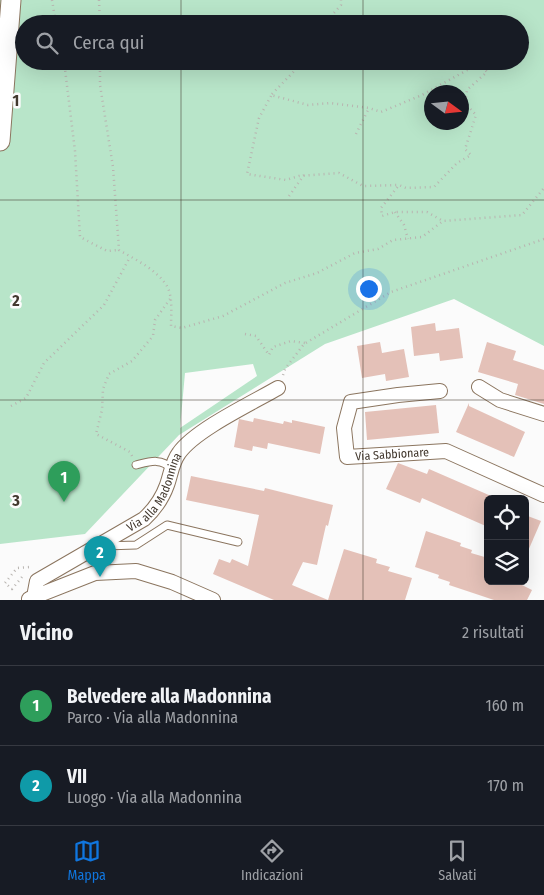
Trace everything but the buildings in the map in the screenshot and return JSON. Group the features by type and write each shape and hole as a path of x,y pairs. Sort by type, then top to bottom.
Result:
{"street":[{"path":"0,141 11,0"},
{"path":"479,387 500,400 544,414"},
{"name":"Via alla Madonnina","path":"45,577 144,519 154,510 161,498 179,452 195,437 278,388"},
{"name":"Via Sabbionare","path":"440,391 351,402 344,428 347,457 446,451 544,495"},
{"path":"31,599 95,573 136,571 172,582 213,600"},
{"path":"31,599 37,581 45,577"}],"lane":[{"path":"136,465 159,461 168,464 171,469"},
{"path":"97,546 136,544 167,525 238,542"}],"path":[{"path":"52,0 54,15"},
{"path":"99,0 100,15"},
{"path":"332,15 341,5 341,0"},
{"path":"65,70 75,151 80,236 107,251 119,250 152,270 167,287 172,326 182,328 222,316 285,283 317,273 354,253 378,249 393,240 422,237 443,221 522,215 544,188"},
{"path":"100,70 100,85 113,166 119,250"},
{"path":"296,70 271,96 259,118 247,174 286,180 304,176 339,173 363,186 399,185 406,188 434,186 457,163 471,155 465,149 476,115 465,103 467,90 487,72 486,70"},
{"path":"271,96 308,105 330,103 369,108 381,112 422,95 466,70"},
{"path":"356,134 369,108"},
{"path":"289,196 304,176"},
{"path":"399,185 381,208 382,216 395,212 427,212 443,221"},
{"path":"395,212 404,225 408,239"},
{"path":"278,388 285,369 306,343 391,292 544,240"},
{"path":"11,406 26,398 44,363 104,304 130,257"},
{"path":"136,465 130,452 96,434 102,410 103,389 109,374 132,361 153,336 155,320 170,299"},
{"path":"245,334 256,336 269,355 273,347 291,341 306,343"},
{"path":"12,589 5,583 18,568 30,567 45,577"}],"green space":[{"path":"0,0 544,0 544,346 454,299 325,344 179,435 85,534 0,544","holes":["253,364 257,376 180,428 185,373"]}],"place":[{"name":"Belvedere alla Madonnina","path":"64,502"},
{"name":"VII","path":"100,577"}]}
